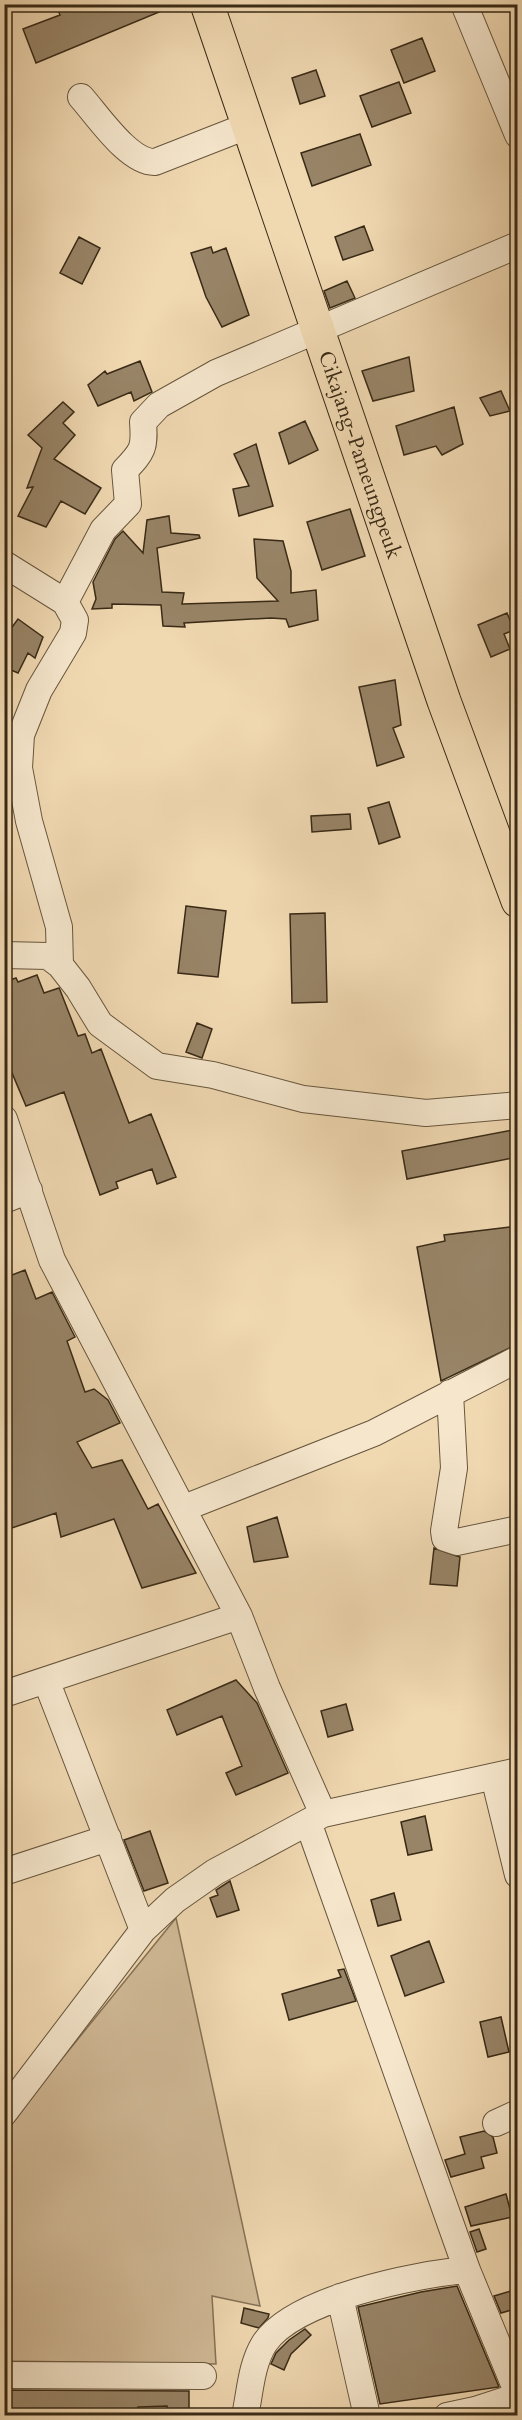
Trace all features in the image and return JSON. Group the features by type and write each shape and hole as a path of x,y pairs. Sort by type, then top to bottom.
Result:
{"main road":[{"name":"Cikajang-Pameungpeuk","path":"207,4 316,332 444,701 518,901"}],"street":[{"path":"464,4 518,135"},
{"path":"81,97 132,154 146,162 155,162 247,126"},
{"path":"65,602 103,530 128,504 125,470 142,453 145,441 143,422 159,405 216,373 518,245"},
{"path":"4,564 65,602 75,620 74,633 39,690 21,735 19,768 29,821 58,927 60,965"},
{"path":"4,955 48,956 60,965 78,988 100,1024 157,1066 213,1075 303,1099 415,1112 518,1105"},
{"path":"4,1119 52,1260 239,1616 315,1818 467,2270 518,2395 475,2410 447,2415"},
{"path":"4,1200 28,1190"},
{"path":"184,1508 374,1433 518,1359"},
{"path":"450,1393 454,1468 444,1531 445,1538 457,1542 518,1529"},
{"path":"4,1694 239,1616"},
{"path":"46,1680 143,1930"},
{"path":"4,2113 143,1930 175,1900 215,1872 315,1818 506,1774 518,1875"},
{"path":"4,1872 108,1838"},
{"path":"245,2415 253,2375 264,2344 283,2327 317,2305 340,2297 413,2276 467,2270"},
{"path":"340,2297 368,2415"},
{"path":"4,2375 203,2376"}],"shaded area":[{"path":"176,1918 260,2306 212,2296 216,2364 5,2361 5,2129"}],"building":[{"path":"55,4 176,5 36,63 23,29 60,15"},
{"path":"422,38 435,71 404,83 391,50"},
{"path":"316,70 325,96 300,104 292,78"},
{"path":"399,82 411,113 372,127 360,96"},
{"path":"360,134 371,165 312,186 301,153"},
{"path":"364,226 373,250 343,260 335,237"},
{"path":"79,237 100,248 82,284 60,273"},
{"path":"211,247 213,253 226,248 249,315 222,327 206,297 191,253"},
{"path":"347,281 355,298 330,308 324,291"},
{"path":"409,357 414,391 373,401 362,371"},
{"path":"140,361 152,392 134,401 131,392 98,406 88,385 105,371 107,374"},
{"path":"501,391 510,411 490,416 480,398"},
{"path":"63,402 74,412 63,423 75,435 54,459 101,488 85,514 61,501 46,527 18,516 33,487 27,488 42,448 28,435"},
{"path":"454,407 463,444 442,455 436,446 404,455 396,426"},
{"path":"305,421 318,450 289,464 279,433"},
{"path":"256,444 273,506 239,516 233,489 249,486 234,454"},
{"path":"350,509 365,556 322,570 307,522"},
{"path":"169,516 171,533 199,535 200,538 157,548 162,592 184,593 182,604 278,601 257,578 254,539 283,541 291,571 291,593 316,590 318,620 289,627 286,619 271,618 184,623 185,627 163,626 161,605 112,604 112,608 92,609 96,599 93,582 115,539 123,531 143,553 147,520"},
{"path":"507,613 514,630 504,634 510,649 491,657 478,625"},
{"path":"18,619 43,637 35,658 28,653 18,673 4,667 4,638"},
{"path":"395,680 401,725 393,728 404,757 377,766 359,687"},
{"path":"389,802 400,837 379,844 368,808"},
{"path":"350,814 351,829 312,832 311,816"},
{"path":"186,906 226,911 218,977 178,973"},
{"path":"325,913 327,1002 292,1003 290,914"},
{"path":"37,975 44,993 59,988 78,1036 85,1034 92,1053 101,1049 129,1123 151,1114 176,1177 157,1184 152,1169 116,1182 118,1188 100,1195 64,1092 26,1106 7,1061 9,1060 4,1046 4,982 16,978 18,982"},
{"path":"197,1023 212,1029 202,1058 186,1052"},
{"path":"518,1129 518,1157 407,1179 402,1151"},
{"path":"518,1226 518,1344 441,1381 417,1247 445,1241 444,1235"},
{"path":"25,1270 36,1299 52,1292 75,1337 67,1341 85,1392 94,1389 108,1400 120,1423 77,1442 92,1468 122,1460 148,1509 158,1504 196,1573 142,1588 114,1519 61,1537 56,1513 12,1528 4,1519 4,1278"},
{"path":"277,1517 288,1557 254,1562 247,1527"},
{"path":"434,1548 460,1557 457,1586 430,1584"},
{"path":"236,1680 257,1703 288,1773 236,1795 226,1773 242,1766 222,1716 177,1735 167,1710"},
{"path":"346,1704 353,1730 328,1737 321,1711"},
{"path":"425,1816 432,1850 408,1855 401,1822"},
{"path":"150,1831 168,1883 144,1891 124,1840"},
{"path":"230,1881 239,1910 217,1917 210,1898 218,1895 216,1890"},
{"path":"394,1893 401,1920 378,1926 371,1900"},
{"path":"429,1941 444,1982 405,1996 391,1956"},
{"path":"344,1969 356,2001 289,2020 282,1994 341,1977 338,1970"},
{"path":"501,2017 509,2052 488,2057 480,2022"},
{"path":"484,2131 493,2137 497,2153 481,2157 484,2168 451,2177 445,2160 465,2154 460,2137"},
{"path":"506,2194 512,2217 471,2226 465,2207"},
{"path":"479,2229 486,2249 477,2252 470,2232"},
{"path":"457,2286 499,2387 380,2404 358,2307"},
{"path":"518,2289 518,2308 501,2313 494,2296"},
{"path":"244,2308 269,2314 268,2318 259,2328 241,2323"},
{"path":"305,2329 311,2335 291,2354 284,2370 271,2364 276,2353"},
{"path":"4,2390 189,2391 189,2415 167,2415 167,2406 138,2407 137,2415 4,2415"}]}
